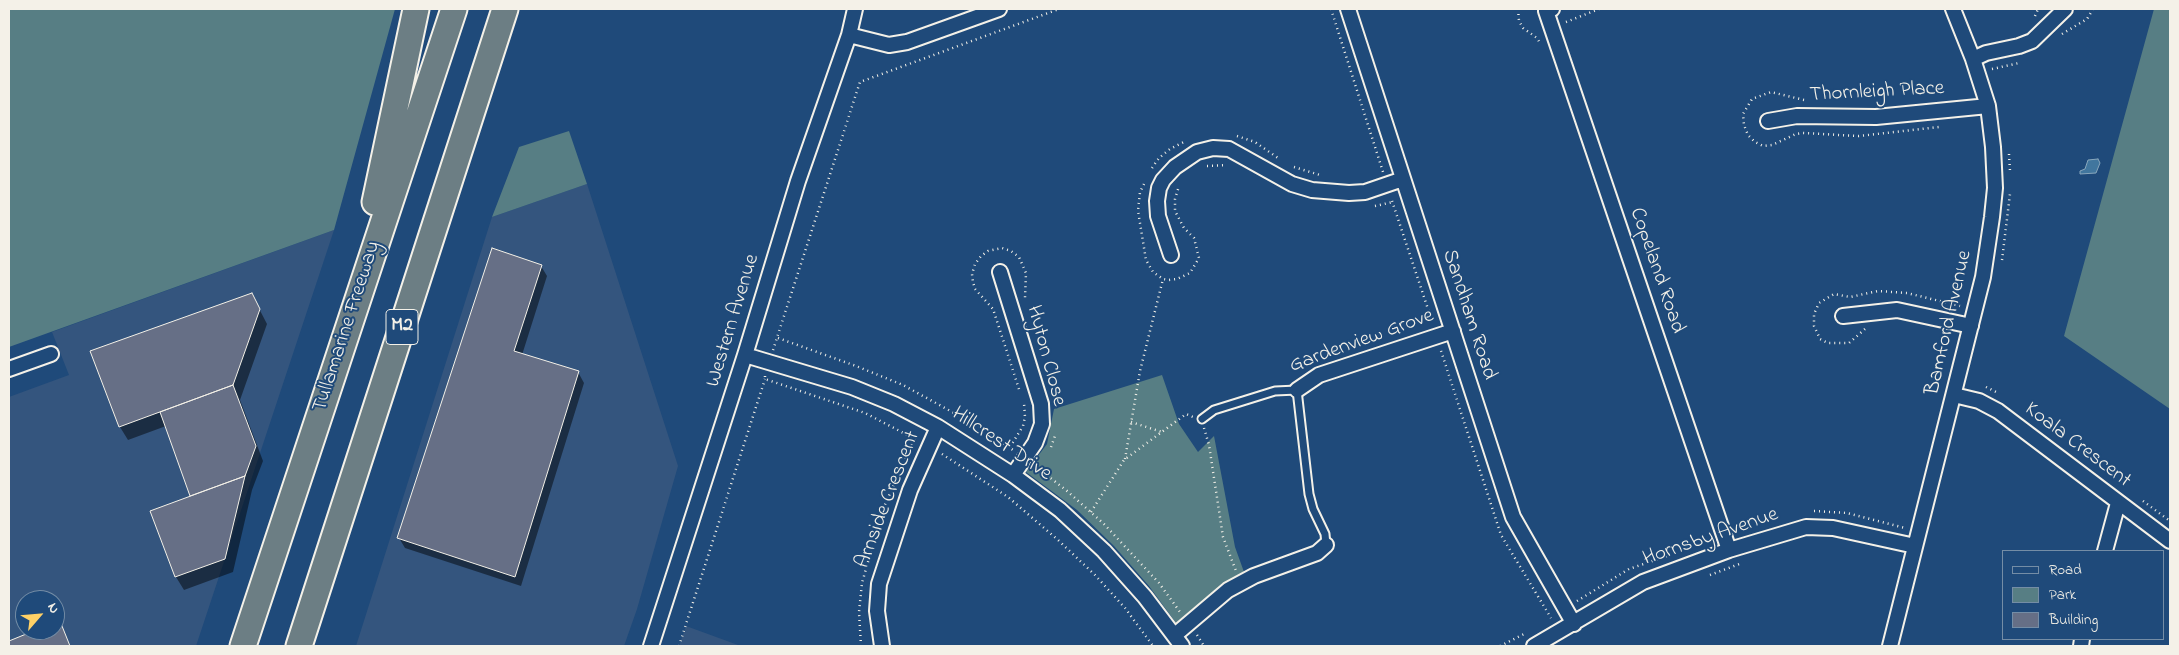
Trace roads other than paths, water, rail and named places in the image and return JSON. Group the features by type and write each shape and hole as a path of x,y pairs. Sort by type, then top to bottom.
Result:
{"highway":[{"path":"349,324 416,9"},
{"name":"Tullamarine Freeway","path":"243,646 454,9"},
{"name":"M2","path":"299,646 505,9"}],"street":[{"name":"Western Avenue","path":"651,646 745,355 798,181 849,35 856,9"},
{"path":"849,35 889,45 907,42 999,9"},
{"name":"Sandham Road","path":"1348,9 1513,517 1574,624"},
{"name":"Copeland Road","path":"1552,9 1546,11 1729,550"},
{"name":"Bamford Avenue","path":"1890,646 1954,395 1964,324 1983,277 1995,188 1994,147 1988,106 1973,59 1953,9"},
{"path":"1973,59 1986,53 2032,41 2065,9"},
{"name":"Thornleigh Place","path":"1768,121 1797,116 1876,117 1988,106"},
{"path":"1170,255 1158,216 1160,188 1175,167 1197,152 1213,148 1229,149 1292,184 1312,190 1349,193 1365,192 1403,179"},
{"name":"Hyton Close","path":"1000,272 1041,404 1042,424 1035,443 1013,475"},
{"path":"1842,316 1897,310 1964,324"},
{"name":"Gardenview Grove","path":"1297,390 1319,375 1453,331"},
{"path":"9,369 51,354"},
{"name":"Hillcrest Drive","path":"745,355 852,387 894,404 938,427 1013,475 1060,510 1104,551 1179,640"},
{"name":"Koala Crescent","path":"1954,395 1979,401 1998,411 2170,541"},
{"name":"Arnside Crescent","path":"882,646 877,611 879,584 910,490 938,427"},
{"path":"2105,550 2118,503"},
{"name":"Hornsby Avenue","path":"1534,646 1643,582 1729,550 1806,527 1833,528 1915,546"},
{"path":"1179,640 1188,623 1228,590 1254,576 1317,554 1326,545"}],"lane":[{"name":"Gardenview Grove","path":"1202,420 1214,410 1275,391 1297,390"},
{"path":"1297,390 1309,494 1313,509 1325,534 1326,545"}]}
